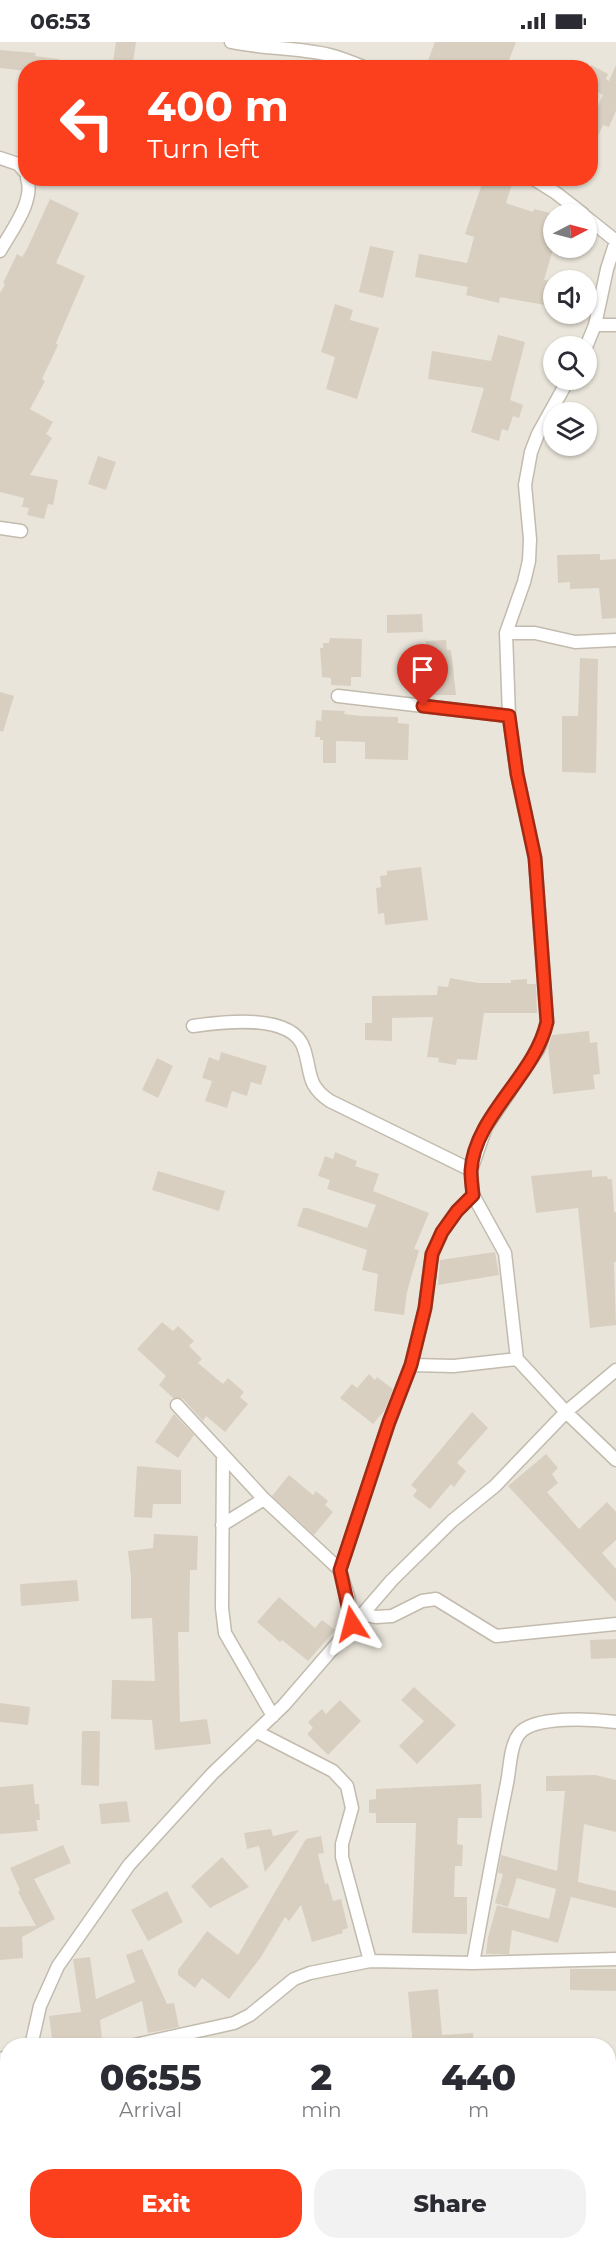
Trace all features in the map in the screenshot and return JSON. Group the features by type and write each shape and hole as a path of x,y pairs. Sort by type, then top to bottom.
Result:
{"street":[{"path":"231,42 330,55 344,60"},
{"path":"0,158 18,164"},
{"path":"0,251 28,201 30,186"},
{"path":"544,186 570,204"},
{"path":"590,336 616,241 597,226"},
{"path":"595,325 616,325"},
{"path":"562,390 538,434 531,452 525,485 530,539 529,561 506,633 509,716 517,774 535,858 547,1022 539,1048 486,1127 471,1170 473,1195 505,1253 517,1359 616,1460"},
{"path":"0,528 21,531"},
{"path":"506,633 535,633 575,642 616,640"},
{"path":"338,696 509,716"},
{"path":"193,1026 229,1021 251,1021 270,1024 287,1031 298,1037 304,1048 313,1085 320,1094 471,1170"},
{"path":"352,1624 340,1570 385,1433 411,1365 425,1308 432,1254 442,1232 457,1211 473,1195"},
{"path":"411,1365 454,1366 517,1359"},
{"path":"34,2038 40,2006 58,1966 129,1865 212,1774 273,1716 392,1580 452,1521 495,1486 567,1412 616,1370"},
{"path":"177,1405 264,1499 340,1570"},
{"path":"223,1456 222,1608 225,1633 273,1716"},
{"path":"222,1525 264,1499"},
{"path":"361,1614 376,1617 392,1616 422,1600 436,1599 496,1636 616,1624"},
{"path":"473,1963 514,1744 519,1733 530,1726 558,1721 591,1719 616,1722"},
{"path":"256,1732 333,1771 347,1786 352,1808 342,1844 342,1857 370,1961"},
{"path":"166,2038 234,2023 250,2014 294,1979 310,1973 370,1961 473,1963 616,1959"},
{"path":"616,2202 616,2210"}],"shaded area":[{"path":"0,42 616,42 616,2038 0,2038"}],"building":[{"path":"116,42 136,42 133,60 113,60"},
{"path":"435,42 516,42 509,60 428,60"},
{"path":"0,50 36,53 35,56 59,59 18,60 18,70 0,68"},
{"path":"616,65 616,111 609,127 603,125 598,136 598,106 603,95 598,92 598,69 608,74 606,79 609,81"},
{"path":"481,186 511,186 506,203 533,212 534,209 543,211 543,258 550,258 547,270 543,270 543,305 500,297 499,303 466,295 468,287 415,277 419,254 467,263 474,237 465,234"},
{"path":"50,199 79,213 56,263 85,276 42,379 45,381 30,409 53,422 46,434 52,438 30,475 58,480 53,505 48,504 44,519 27,515 29,508 22,507 24,498 0,492 0,293 17,254 22,257 27,249"},
{"path":"370,246 394,251 383,298 359,292"},
{"path":"335,304 353,310 350,320 379,328 357,399 326,389 335,357 321,352"},
{"path":"498,335 525,342 510,400 523,405 519,418 513,416 508,431 502,429 499,441 471,432 484,388 428,379 432,351 491,361"},
{"path":"98,456 116,462 106,490 88,484"},
{"path":"600,554 600,560 616,559 616,618 602,619 599,588 570,589 570,582 558,583 557,555"},
{"path":"422,614 423,632 387,633 387,615"},
{"path":"330,638 362,639 361,677 351,677 351,686 331,685 331,678 322,677 320,648 323,648 323,643 329,643"},
{"path":"446,640 447,650 451,650 456,695 427,695 426,641"},
{"path":"580,658 598,659 596,773 562,772 562,716 578,716"},
{"path":"0,692 14,696 3,732 0,731"},
{"path":"322,710 345,711 344,714 361,716 398,717 398,723 409,724 408,760 365,759 365,742 336,741 336,763 323,763 323,740 315,737 316,720 321,721"},
{"path":"421,867 428,920 385,925 384,913 378,914 376,888 381,887 380,876 387,875 387,871"},
{"path":"450,978 478,983 511,983 511,980 527,979 527,984 536,984 537,1013 484,1013 477,1060 457,1059 456,1065 438,1062 439,1058 427,1057 433,1017 392,1018 392,1041 365,1040 365,1023 372,1023 372,996 437,995 438,986 448,987"},
{"path":"589,1031 590,1043 597,1042 600,1074 593,1075 595,1089 553,1094 548,1047 552,1035"},
{"path":"221,1052 267,1066 261,1085 251,1082 247,1096 232,1091 227,1108 205,1101 212,1081 202,1078 209,1057 219,1061"},
{"path":"157,1058 173,1066 158,1098 142,1090"},
{"path":"335,1152 357,1161 355,1166 379,1174 373,1191 429,1213 414,1249 419,1250 407,1292 404,1315 374,1311 378,1274 362,1270 367,1250 297,1226 303,1208 308,1208 367,1228 376,1205 327,1189 330,1180 318,1176 325,1156 333,1159"},
{"path":"592,1170 592,1177 607,1176 608,1179 612,1179 614,1212 616,1212 616,1262 614,1262 616,1325 590,1328 578,1208 536,1213 531,1176"},
{"path":"158,1171 225,1191 219,1211 152,1190"},
{"path":"495,1252 499,1275 438,1285 440,1260"},
{"path":"162,1322 173,1331 178,1326 194,1341 189,1346 202,1359 198,1363 223,1384 228,1378 244,1392 240,1397 248,1404 225,1432 206,1416 203,1421 183,1399 173,1398 159,1385 166,1376 137,1349"},
{"path":"369,1374 375,1380 377,1377 393,1389 385,1410 373,1424 340,1398 352,1384 357,1388"},
{"path":"472,1412 488,1428 457,1463 466,1471 454,1487 451,1484 430,1509 413,1496 417,1490 411,1485"},
{"path":"174,1414 194,1435 178,1458 155,1442"},
{"path":"546,1454 558,1468 552,1474 558,1483 547,1492 579,1529 607,1502 616,1512 616,1540 602,1553 616,1569 616,1602 508,1486"},
{"path":"137,1466 181,1470 181,1504 153,1504 152,1518 134,1517"},
{"path":"289,1475 313,1495 316,1491 328,1501 325,1505 333,1512 314,1535 272,1496"},
{"path":"154,1534 198,1536 197,1570 190,1570 189,1632 178,1632 180,1722 207,1719 211,1744 155,1750 152,1720 111,1719 112,1680 155,1681 152,1618 131,1619 131,1577 128,1551 153,1548"},
{"path":"77,1580 79,1601 21,1606 20,1584"},
{"path":"279,1597 315,1628 322,1620 335,1630 308,1661 282,1640 280,1642 257,1622"},
{"path":"616,1639 616,1658 591,1659 590,1640"},
{"path":"414,1687 456,1725 417,1764 399,1746 424,1721 401,1700"},
{"path":"340,1700 361,1721 328,1755 307,1734 313,1728 308,1722 322,1709 326,1714"},
{"path":"0,1703 30,1707 28,1725 0,1722"},
{"path":"82,1731 100,1731 99,1786 81,1785"},
{"path":"595,1775 616,1780 616,1832 584,1824 578,1882 616,1891 616,1908 571,1897 558,1943 512,1930 509,1954 486,1954 497,1905 549,1919 556,1889 517,1878 508,1907 495,1903 503,1874 498,1873 501,1855 557,1871 565,1791 546,1791 546,1776"},
{"path":"33,1784 35,1804 39,1804 40,1820 36,1820 38,1831 0,1834 0,1787"},
{"path":"481,1784 482,1818 458,1818 457,1844 463,1845 462,1866 455,1866 454,1897 467,1897 467,1934 412,1933 416,1823 376,1823 376,1813 369,1813 369,1800 376,1799 376,1789"},
{"path":"127,1801 130,1822 101,1824 99,1804"},
{"path":"271,1829 273,1836 299,1830 265,1872 259,1846 247,1849 244,1833"},
{"path":"321,1836 324,1853 318,1854 325,1884 328,1883 333,1901 341,1899 348,1928 342,1930 343,1933 312,1942 301,1905 289,1921 285,1917 261,1957 229,1999 202,1978 195,1988 178,1975 178,1970 207,1931 238,1955 306,1839"},
{"path":"63,1845 71,1863 34,1879 55,1919 22,1937 23,1958 0,1960 0,1927 36,1926 18,1892 20,1890 10,1868"},
{"path":"222,1857 249,1887 210,1908 191,1886"},
{"path":"167,1891 183,1922 148,1941 131,1910"},
{"path":"142,1949 167,2004 174,2003 179,2027 148,2033 142,2001 100,2020 102,2038 52,2038 49,2016 81,2012 73,1959 90,1957 96,1999 135,1982 126,1955"},
{"path":"570,1969 616,1969 616,1991 570,1990"},
{"path":"438,1989 442,2035 473,2033 473,2038 412,2038 408,1992"}],"route":[{"path":"352,1624 348,1596 340,1570 389,1422 411,1365 425,1308 432,1254 442,1232 457,1211 473,1195 471,1170 477,1147 486,1127 539,1048 547,1022 535,858 517,774 509,716 423,706"}]}
